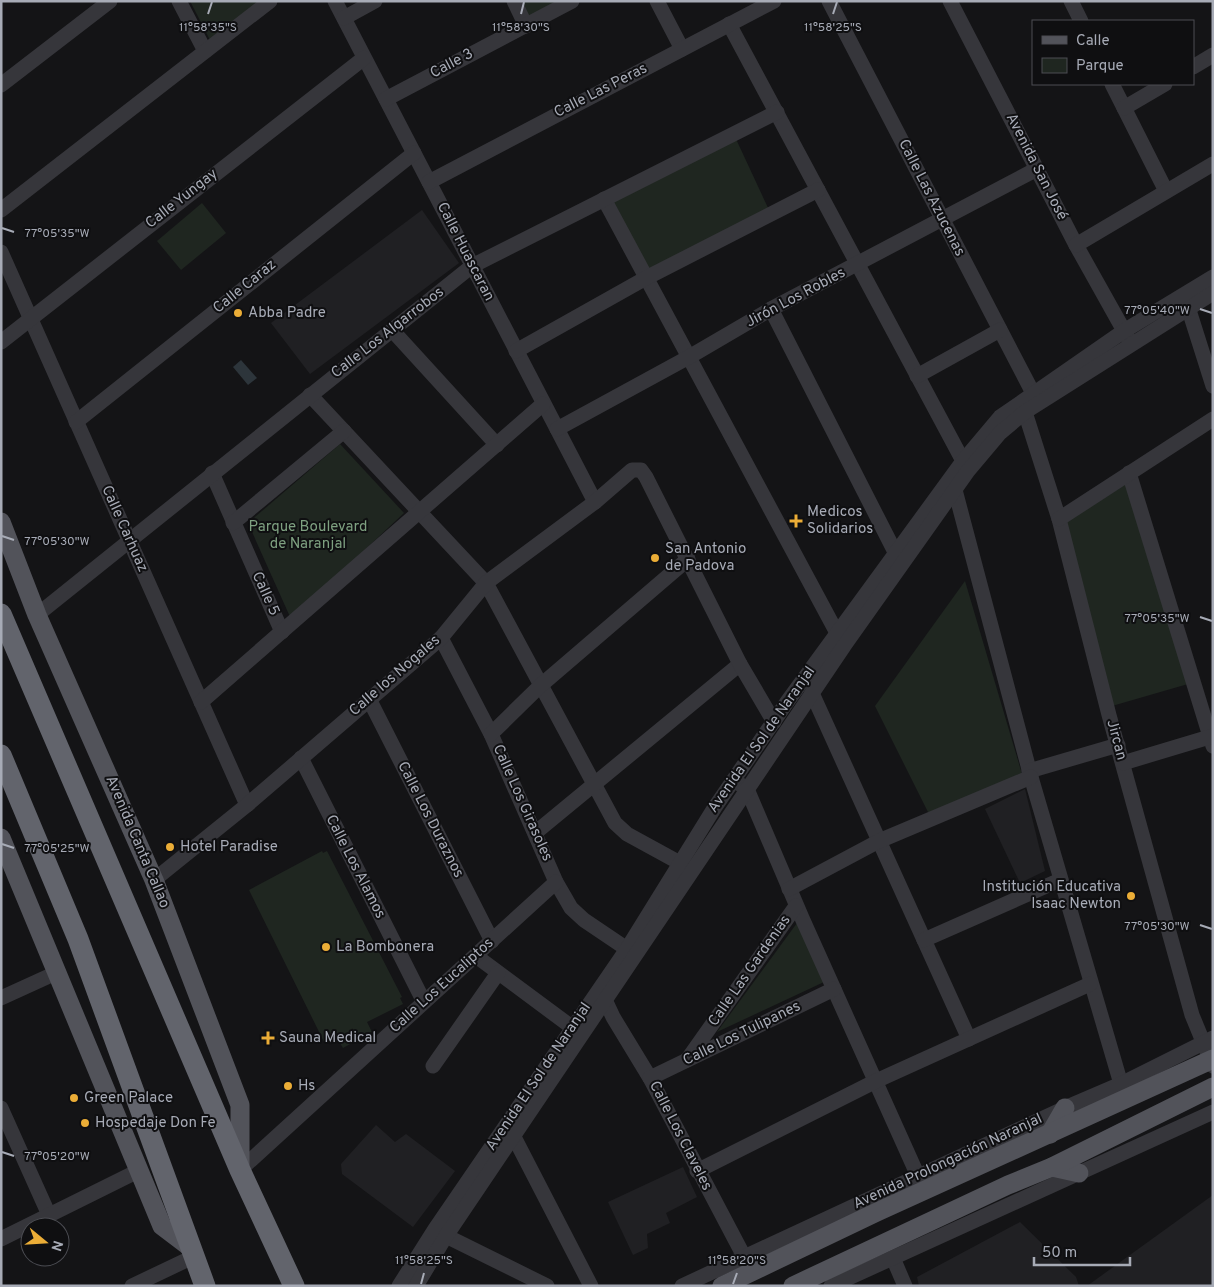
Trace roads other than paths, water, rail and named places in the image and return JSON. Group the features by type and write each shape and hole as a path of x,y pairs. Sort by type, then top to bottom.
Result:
{"highway":[{"name":"Avenida Canta Callao","path":"1,614 240,1170 294,1286"},
{"path":"1,755 78,939 205,1286"}],"main road":[{"name":"Avenida Canta Callao","path":"1,522 37,614 154,880 240,1105 240,1170"},
{"path":"1,838 162,1226 193,1252"},
{"name":"Avenida Prolongación Naranjal","path":"722,1286 748,1264 1212,1062"},
{"path":"793,1286 1008,1185 1052,1167 1213,1087"},
{"path":"1050,1134 1065,1108"},
{"path":"1052,1167 1079,1173"}],"street":[{"path":"1,85 110,1"},
{"path":"179,1 205,51"},
{"path":"1,210 270,1"},
{"name":"Calle Huascaran","path":"335,1 595,502"},
{"path":"344,18 375,1"},
{"path":"514,1 526,26"},
{"name":"Calle 3","path":"386,99 572,1"},
{"path":"657,1 682,50"},
{"name":"Calle Las Peras","path":"429,182 774,1"},
{"name":"Calle Las Azucenas","path":"829,1 1034,394"},
{"name":"Avenida San José","path":"950,1 1076,245 1132,345"},
{"path":"1070,1 1080,20"},
{"path":"729,24 962,461"},
{"path":"1194,66 1213,55"},
{"name":"Calle Yungay","path":"1,342 364,58"},
{"path":"1112,85 1166,191"},
{"path":"1124,108 1163,85"},
{"name":"Calle Los Algarrobos","path":"37,614 472,266 777,112"},
{"name":"Calle Caraz","path":"76,422 414,153"},
{"path":"1076,245 1213,164"},
{"name":"Jirón Los Robles","path":"557,429 772,309 1037,169"},
{"path":"516,350 646,278 818,190"},
{"path":"604,199 837,632"},
{"name":"Calle Carhuaz","path":"1,252 247,805"},
{"name":"Avenida El Sol de Naranjal","path":"399,1286 441,1221 627,948 734,779 837,632 962,461 1000,417 1124,331 1213,277"},
{"name":"Avenida El Sol de Naranjal","path":"416,1286 446,1236 606,1002 812,693 955,490 1000,433 1025,412 1132,345 1188,307 1213,293"},
{"path":"1188,307 1213,386"},
{"path":"772,309 895,552"},
{"path":"392,330 497,445"},
{"path":"917,376 1000,330"},
{"path":"310,395 486,584 592,784 615,823 627,834 680,863"},
{"path":"201,702 544,404"},
{"name":"Jircan","path":"1025,412 1059,519 1122,763 1192,1015 1208,1040 1212,1062"},
{"path":"1059,519 1213,419"},
{"path":"233,523 344,431"},
{"name":"Calle los Nogales","path":"154,880 247,805 440,638 486,584 595,502 632,470 641,470 646,477 688,560"},
{"name":"Calle 5","path":"212,473 282,632"},
{"path":"1122,763 1212,740 1129,473"},
{"path":"955,490 1030,774 1090,984 1121,1084"},
{"path":"491,734 540,686 688,560 740,664 774,722"},
{"name":"Calle Los Girasoles","path":"440,638 491,734 556,882 572,908 584,920 627,948"},
{"path":"536,833 592,784 605,776 740,664"},
{"path":"812,693 969,1039"},
{"name":"Calle Los Duraznos","path":"369,699 492,941"},
{"path":"789,889 880,841 1030,774 1118,745"},
{"name":"Calle Los Alamos","path":"301,758 424,1002"},
{"path":"734,779 747,790 796,906 918,1176"},
{"path":"924,940 1060,880"},
{"name":"Calle Los Eucaliptos","path":"240,1170 556,882"},
{"name":"Calle Las Gardenias","path":"687,1060 796,906"},
{"path":"476,956 573,1028"},
{"path":"1,998 58,972"},
{"path":"433,1066 498,973"},
{"path":"697,1171 876,1082 1090,984"},
{"name":"Calle Los Tulipanes","path":"650,1078 834,989"},
{"name":"Calle Los Claveles","path":"606,1002 650,1078 697,1171 748,1264"},
{"name":"Avenida Prolongación Naranjal","path":"682,1286 748,1264 918,1176 1121,1084 1208,1040"},
{"path":"1,1108 49,1215"},
{"path":"831,1286 1213,1112"},
{"path":"514,1137 592,1286"},
{"path":"1,1238 138,1171"},
{"path":"446,1236 547,1286"},
{"path":"132,1286 193,1252"},
{"path":"893,1258 904,1286"}],"place":[{"name":"Abba Padre","path":"238,313"},
{"name":"Medicos Solidarios","path":"796,521"},
{"name":"San Antonio de Padova","path":"655,558"},
{"name":"Hotel Paradise","path":"170,847"},
{"name":"Institución Educativa Isaac Newton","path":"1131,896"},
{"name":"La Bombonera","path":"326,947"},
{"name":"Sauna Medical","path":"268,1038"},
{"name":"Hs","path":"288,1086"},
{"name":"Green Palace","path":"74,1098"},
{"name":"Hospedaje Don Fe","path":"85,1123"}],"park label":[{"name":"Parque Boulevard de Naranjal","path":"308,536"}]}
